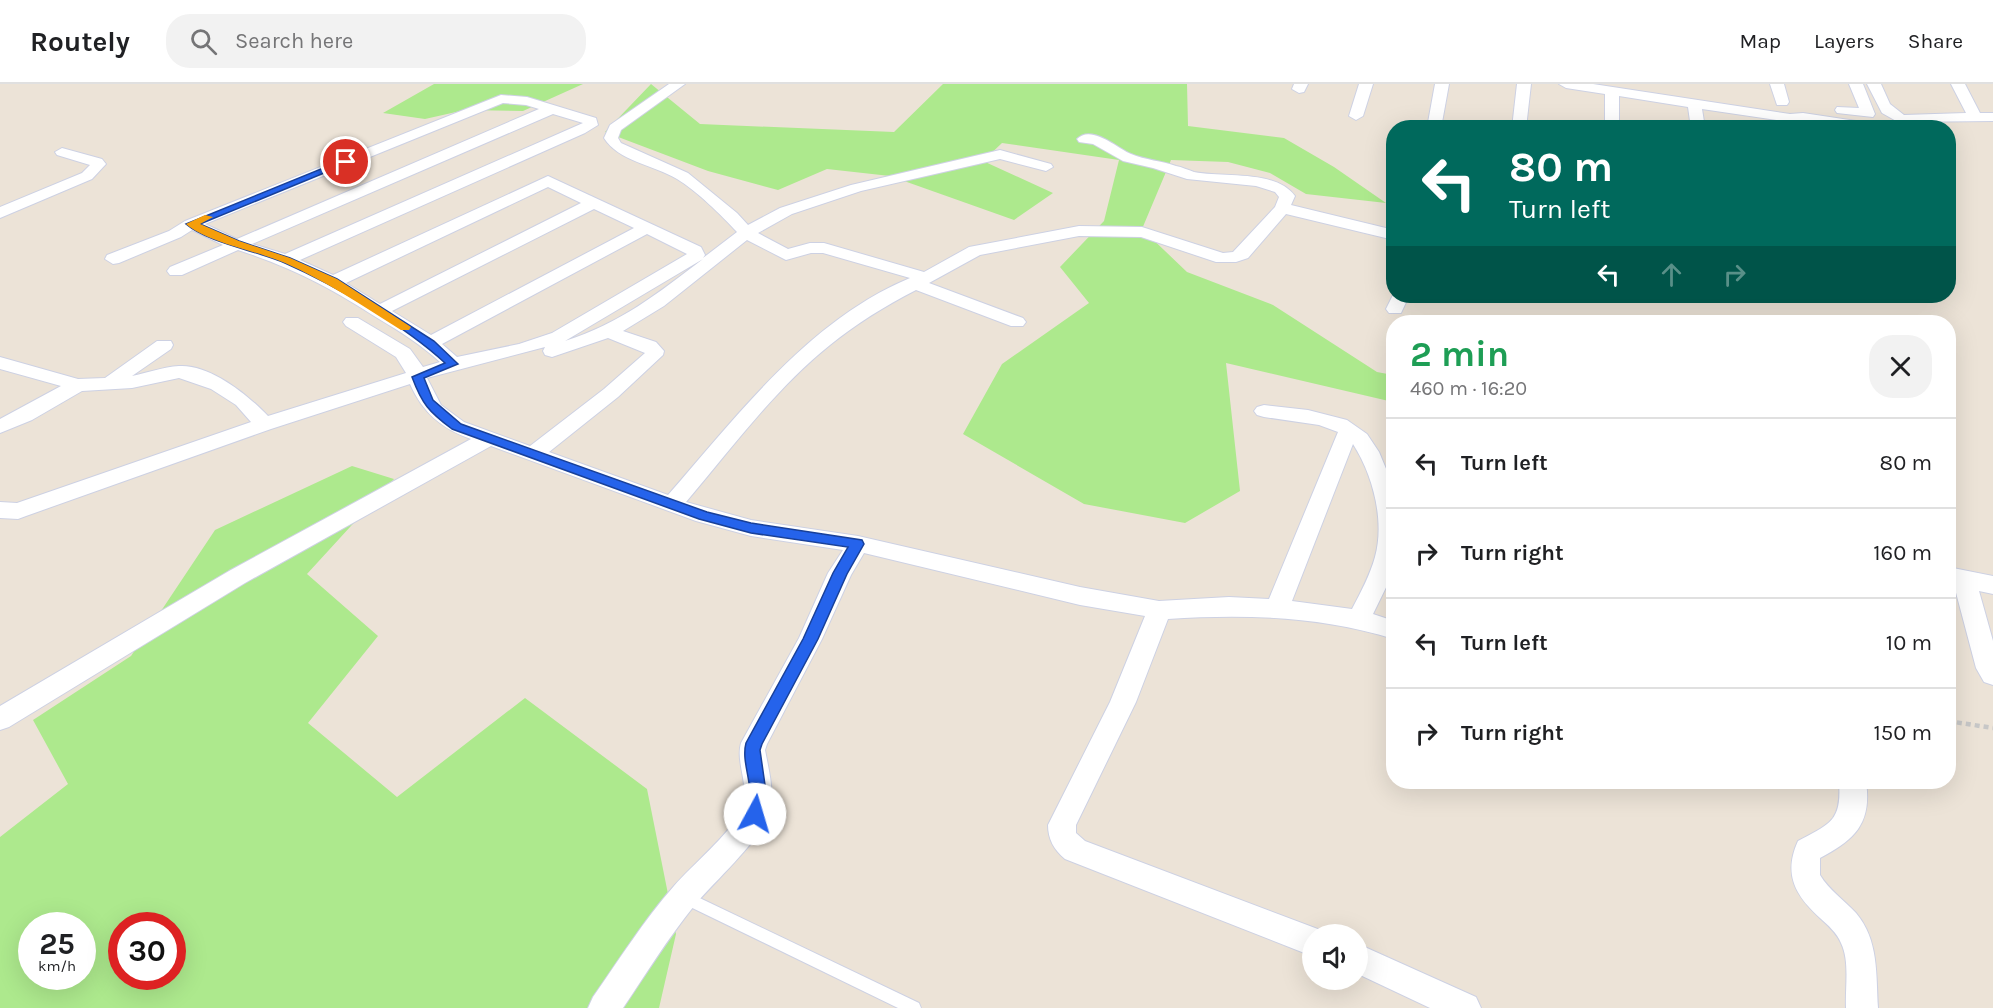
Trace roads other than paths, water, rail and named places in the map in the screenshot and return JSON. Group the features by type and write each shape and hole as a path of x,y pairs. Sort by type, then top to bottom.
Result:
{"street":[{"path":"678,84 615,128 611,138 616,146 683,176 731,216 746,233 786,255 810,248 824,248 919,280 1017,322"},
{"path":"1356,116 1366,84"},
{"path":"1435,120 1442,84"},
{"path":"1520,120 1524,84"},
{"path":"1566,84 1790,118 1801,111 1868,114 1856,84"},
{"path":"1653,84 1749,97"},
{"path":"1777,84 1776,101 1801,111 1841,120"},
{"path":"1874,84 1886,111 1892,116 1903,119 1993,117"},
{"path":"1958,84 1975,117"},
{"path":"1612,92 1612,120"},
{"path":"113,259 175,234 191,224 501,99 527,101 591,121 591,125 286,260"},
{"path":"1694,104 1697,120"},
{"path":"176,271 552,108"},
{"path":"1956,128 1993,127"},
{"path":"672,504 770,391 796,365 854,317 975,251 1079,231 1147,233 1213,256 1230,259 1242,254 1282,208 1287,196 1271,185 1192,176 1124,156 1096,140 1084,139"},
{"path":"0,213 87,176 98,167 98,162 62,152"},
{"path":"418,377 444,379 578,343 609,332 658,302 746,233 792,209 856,188 928,169 1000,154 1046,167"},
{"path":"0,510 18,511 264,424 418,377 453,364 525,348 558,337 697,255 695,251 548,181 333,282"},
{"path":"379,311 593,203"},
{"path":"1282,208 1386,233"},
{"path":"191,224 235,244 286,260 333,282 430,343 453,364"},
{"path":"430,343 646,228"},
{"path":"352,322 403,353 418,377 427,400 434,409 457,427 672,504 751,528 858,544 1080,596 1160,610 1229,606 1277,608 1359,619 1386,627"},
{"path":"532,455 611,393 654,355 655,351 649,346 609,332"},
{"path":"108,384 164,345"},
{"path":"0,363 78,385 132,382 179,372 189,373 218,385 243,400 264,424"},
{"path":"0,427 25,416 78,385"},
{"path":"1264,411 1329,421 1359,436 1368,448 1386,498"},
{"path":"1277,608 1349,429"},
{"path":"0,719 237,578 490,438"},
{"path":"604,1008 683,897 731,845 755,814 758,792 752,750 754,743 810,639 840,573 858,544"},
{"path":"1359,619 1386,558"},
{"path":"1956,577 1993,585"},
{"path":"1956,577 1988,668 1993,675"},
{"path":"1160,610 1123,702 1062,825 1065,843 1075,850 1302,937"},
{"path":"1854,789 1854,812 1847,825 1837,835 1809,850 1804,863 1806,880 1815,894 1845,921 1854,936 1858,951 1862,1008"},
{"path":"1368,964 1465,1008"}],"lane":[{"path":"683,897 915,1008"}]}
